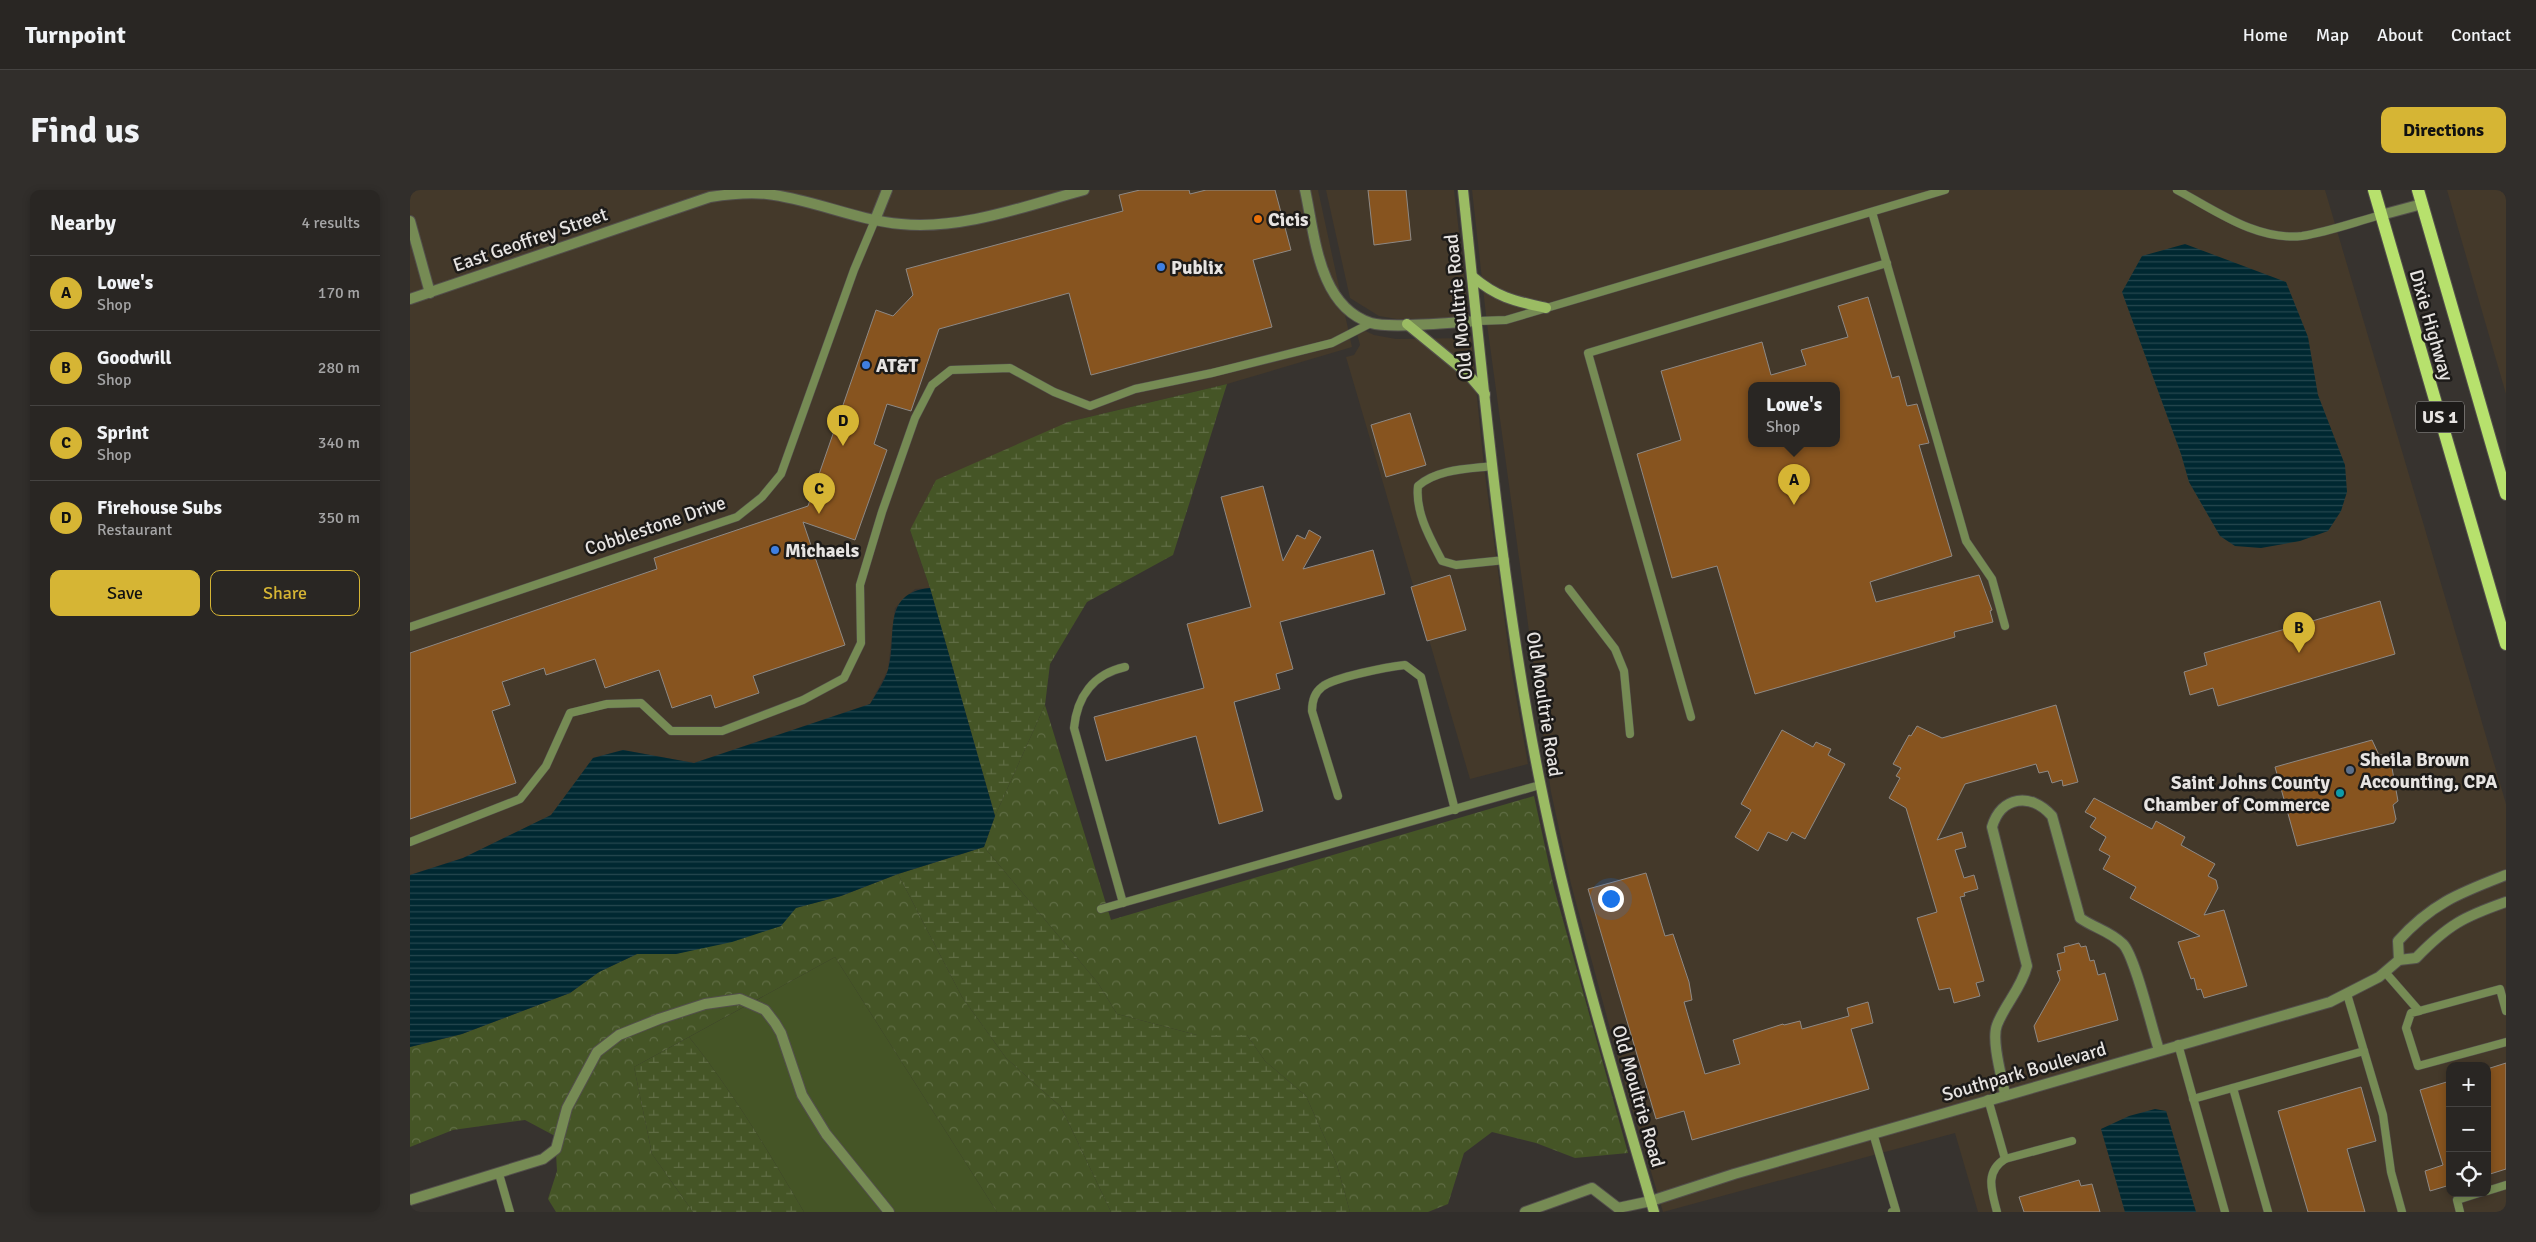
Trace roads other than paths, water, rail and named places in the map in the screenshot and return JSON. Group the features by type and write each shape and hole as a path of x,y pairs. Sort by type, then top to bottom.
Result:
{"main road":[{"name":"Old Moultrie Road","path":"1463,190 1492,466 1520,668 1540,785 1568,905 1654,1212"},
{"name":"Dixie Highway","path":"2374,190 2506,644"},
{"name":"Dixie Highway","path":"2418,190 2506,494"},
{"path":"1473,277 1501,297 1517,303 1546,308"},
{"path":"1406,324 1468,374 1485,394"}],"street":[{"name":"Cobblestone Drive","path":"875,220 887,190"},
{"name":"East Geoffrey Street","path":"410,300 686,204 733,192 768,194 875,220 901,224 933,225 970,220 1084,190"},
{"path":"1305,190 1321,263 1331,291 1344,306 1371,323 1406,324 1478,321"},
{"path":"2381,215 2422,204"},
{"path":"410,221 430,292"},
{"path":"2005,1094 1997,1047 1996,1027 2023,981 2027,966 1992,827 2000,810 2008,804 2020,800 2040,804 2052,816 2080,918 2090,926 2114,936 2125,946 2137,977 2158,1050"},
{"path":"2399,960 2398,941 2426,913 2450,897 2506,875"},
{"name":"Southpark Boulevard","path":"1617,1210 2005,1094 2330,1002 2385,972 2399,960 2416,958 2435,938 2457,921 2506,902"},
{"path":"410,1200 543,1159 556,1149 567,1108 597,1052 619,1035 659,1019 696,1007 740,999 765,1010 775,1023 781,1033 802,1095 826,1134 889,1212"},
{"path":"1525,1212 1592,1188 1617,1210"}],"lane":[{"path":"1478,321 1506,320 1945,190"},
{"path":"2177,190 2239,224 2265,233 2284,236 2302,236 2381,215"},
{"path":"1872,212 1966,541 1992,579 2005,626"},
{"name":"Cobblestone Drive","path":"410,627 737,517 762,497 781,474 854,270 875,220"},
{"path":"1691,717 1588,353 1887,263"},
{"path":"410,842 520,799 546,766 570,713 607,704 641,703 671,731 722,731 803,700 844,678 861,643 860,585 882,512 915,418 932,385 951,370 1010,368 1054,392 1090,406 1135,389 1212,373 1332,343 1371,323"},
{"path":"1492,466 1452,471 1425,479 1418,486 1416,499 1429,536 1442,561 1456,565 1505,560"},
{"path":"1569,589 1615,649 1624,671 1630,734"},
{"path":"1338,796 1312,711 1313,698 1322,686 1335,680 1405,665 1421,677 1455,810"},
{"path":"1123,903 1074,728 1076,711 1088,688 1101,676 1125,667"},
{"path":"1100,909 1540,785"},
{"path":"2385,972 2419,1011"},
{"path":"2506,1011 2500,989 2411,1013 2406,1028 2418,1066 2506,1042"},
{"path":"2347,994 2383,1114 2391,1172 2402,1212"},
{"path":"2178,1044 2224,1212"},
{"path":"2193,1099 2364,1052"},
{"path":"2233,1088 2268,1212"},
{"path":"1988,1099 2005,1159"},
{"path":"1873,1133 1896,1211 1892,1212"},
{"path":"1998,1212 1990,1185 1997,1164 2005,1159 2072,1141"},
{"path":"499,1174 510,1212"},
{"path":"2491,1190 2506,1185"},
{"path":"2460,1212 2457,1200 2467,1197"}],"water":[{"path":"2185,244 2286,282 2308,337 2318,395 2345,465 2347,492 2341,511 2328,531 2300,541 2261,548 2235,546 2220,536 2189,482 2181,454 2122,292 2142,256"},
{"path":"930,588 995,816 984,847 898,874 841,896 796,908 781,926 732,942 676,954 637,954 599,972 570,993 462,1034 410,1047 410,875 463,858 551,815 593,758 623,750 694,763 870,704 888,670 891,657 892,630 897,607 904,598 914,592"},
{"path":"2155,1109 2166,1111 2196,1212 2125,1212 2101,1129 2129,1116"}],"place":[{"name":"Cicis","path":"1258,219"},
{"name":"Publix","path":"1161,267"},
{"name":"AT&T","path":"866,365"},
{"name":"Firehouse Subs","path":"843,446"},
{"name":"Lowe's","path":"1794,505"},
{"name":"Sprint","path":"819,514"},
{"name":"Michaels","path":"775,550"},
{"name":"Goodwill","path":"2299,653"},
{"name":"Sheila Brown Accounting, CPA","path":"2350,770"},
{"name":"Saint Johns County Chamber of Commerce","path":"2340,793"}]}
